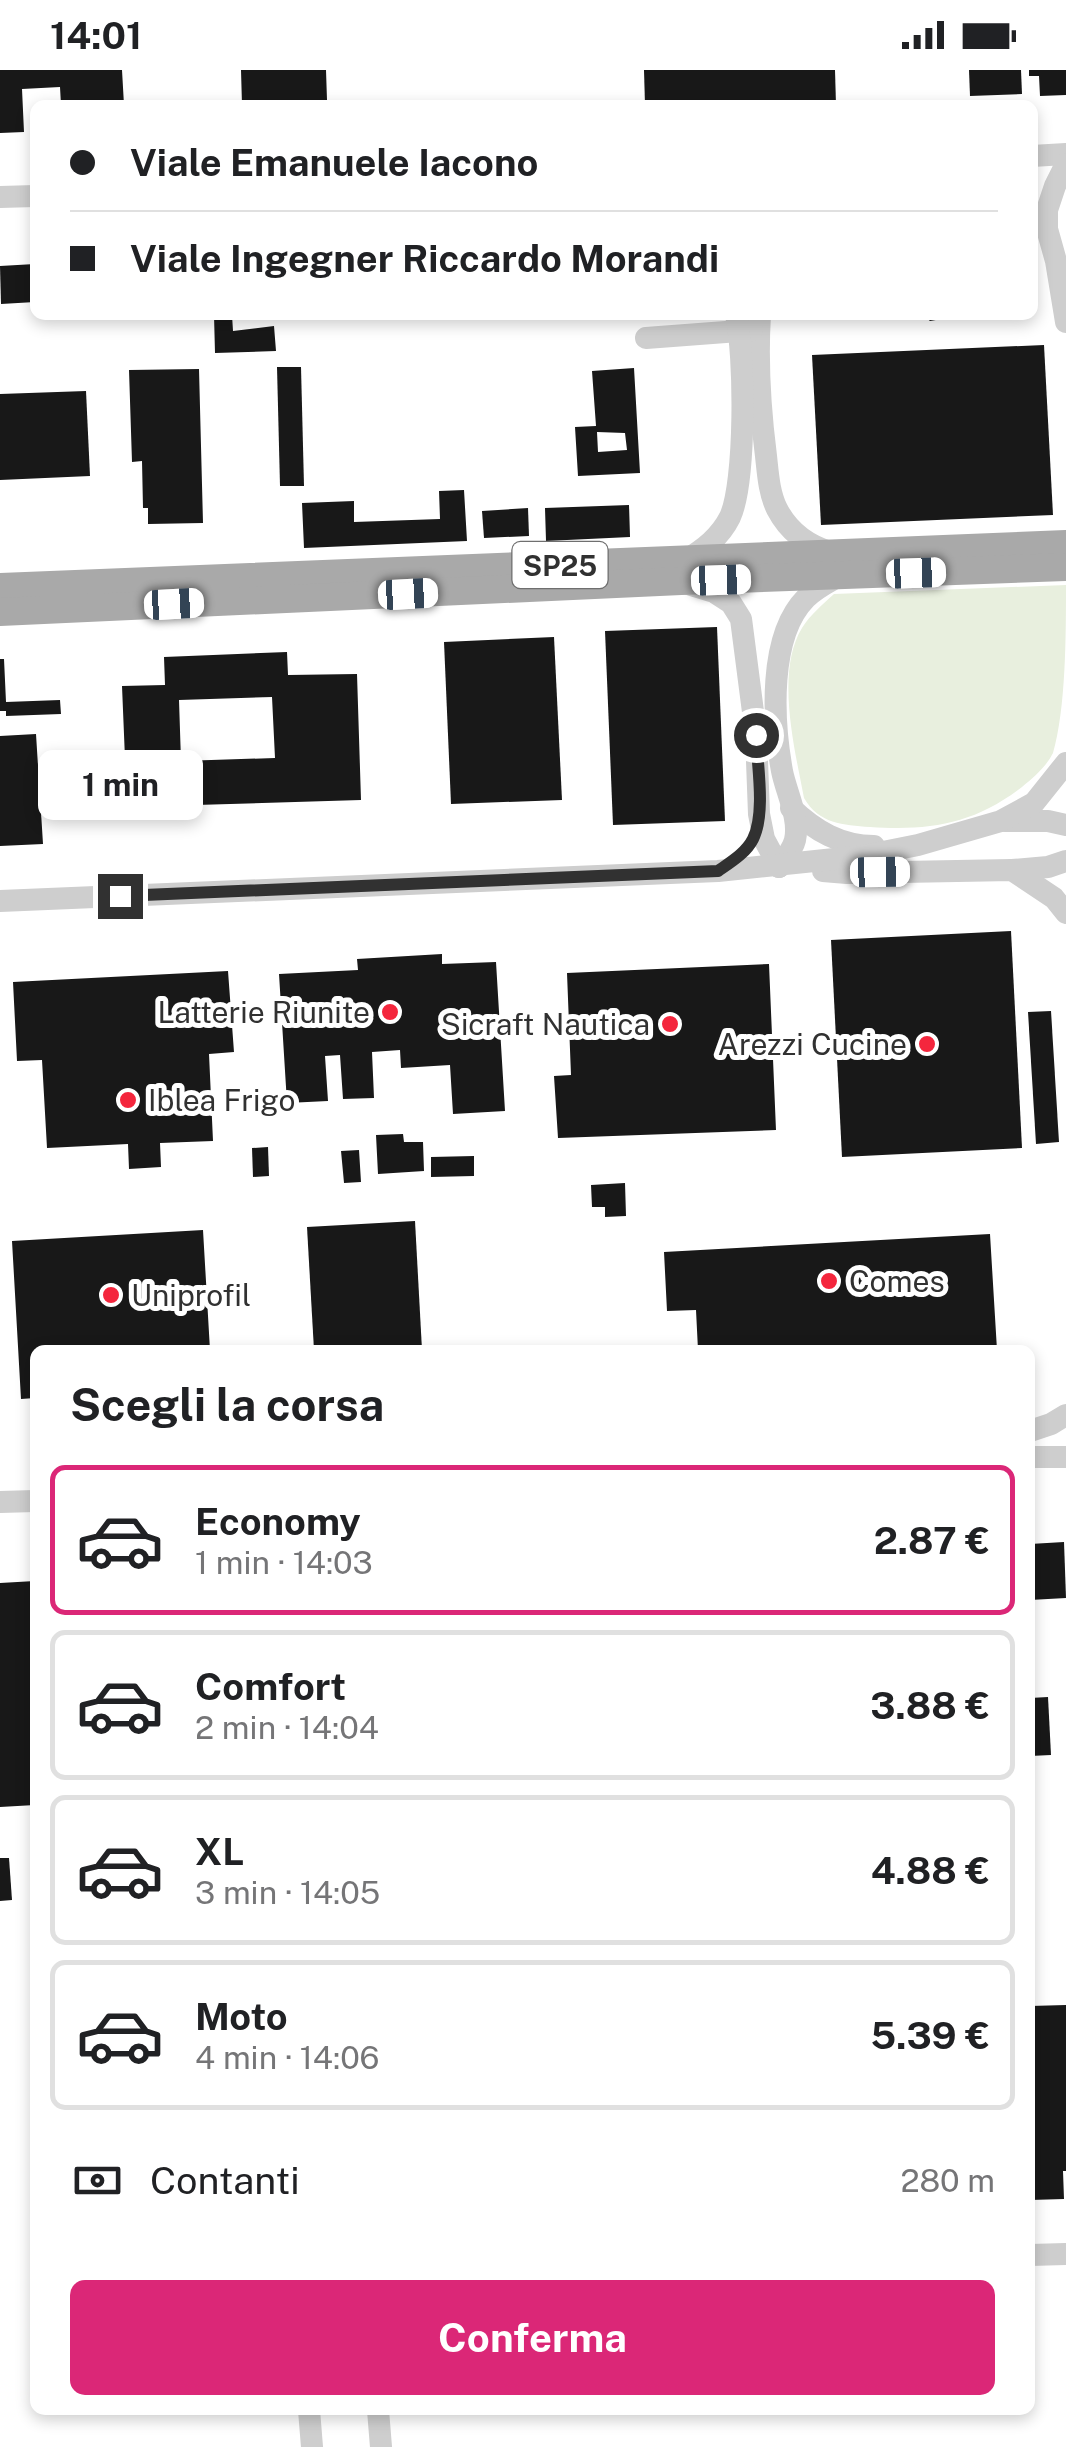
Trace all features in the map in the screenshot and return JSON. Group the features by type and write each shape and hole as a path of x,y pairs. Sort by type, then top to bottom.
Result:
{"main road":[{"name":"SP25","path":"837,565 1066,544"},
{"name":"SP25","path":"55,597 837,565 1066,567"},
{"path":"0,587 55,597"},
{"path":"0,612 55,597"}],"street":[{"path":"1038,156 1066,154"},
{"path":"1047,229 1047,210 1066,164"},
{"path":"0,197 30,196"},
{"path":"1038,209 1056,261 1066,322"},
{"path":"646,338 749,322"},
{"path":"749,322 777,508 795,533 837,565 803,600 789,625 778,662 776,723 782,772 796,826 795,841 780,866"},
{"path":"749,322 735,504 714,540 684,570 731,603 741,620 756,735 759,814 764,839 780,866"},
{"path":"1001,822 1034,803 1066,762"},
{"path":"792,808 817,831 839,841 865,846 918,845"},
{"path":"718,871 748,846 755,836 759,814"},
{"path":"0,900 718,871 863,856 1001,822 1048,821 1066,826"},
{"path":"780,866 847,873 1012,870 1048,868 1066,861"},
{"path":"1012,870 1054,898 1066,913"},
{"path":"1035,1429 1066,1416"},
{"path":"1035,1457 1066,1457"},
{"path":"0,1502 30,1500"},
{"path":"1046,2254 1066,2267"},
{"path":"309,2415 312,2447"},
{"path":"379,2415 382,2447"}],"green space":[{"path":"1066,585 1061,715 1053,753 1031,779 986,809 932,826 850,825 824,818 810,807 804,798 792,735 790,666 802,628 834,594"}],"building":[{"path":"0,70 122,70 124,100 61,100 60,87 22,89 24,132 0,133"},
{"path":"241,70 326,70 327,100 242,100"},
{"path":"644,70 835,70 836,100 645,100"},
{"path":"969,70 1021,70 1022,94 970,96"},
{"path":"1029,70 1066,70 1066,95 1040,96 1039,76 1029,76"},
{"path":"30,264 30,302 1,304 0,266"},
{"path":"214,320 232,320 233,331 274,326 276,351 215,353"},
{"path":"1044,345 1053,515 821,525 812,355"},
{"path":"277,367 301,367 304,486 280,486"},
{"path":"634,368 640,473 578,476 575,427 596,426 592,371","holes":["597,432 625,433 627,450 598,452"]},
{"path":"199,369 203,523 148,524 148,508 143,508 142,461 132,462 129,370"},
{"path":"86,391 90,476 0,480 0,394"},
{"path":"464,490 467,541 304,548 302,503 354,501 354,522 440,519 439,491"},
{"path":"629,505 630,537 546,541 545,508"},
{"path":"528,508 529,536 484,538 482,511"},
{"path":"717,627 725,821 613,825 605,631"},
{"path":"554,637 562,800 451,804 444,642"},
{"path":"287,652 288,675 357,674 361,800 127,807 122,686 165,685 164,657","holes":["272,697 275,758 181,761 179,700"]},
{"path":"0,659 4,659 6,702 60,700 61,714 6,716 6,711 0,711"},
{"path":"36,734 43,844 0,846 0,736"},
{"name":"Arezzi Cucine","path":"1011,931 1022,1148 842,1157 831,940"},
{"name":"Latterie Riunite","path":"442,954 442,964 496,962 505,1111 453,1114 450,1065 401,1068 400,1050 372,1052 374,1098 343,1099 340,1055 325,1056 328,1101 287,1103 279,974 358,970 357,959"},
{"name":"Sicraft Nautica","path":"769,964 776,1130 558,1138 554,1076 571,1075 567,973"},
{"name":"Iblea Frigo","path":"228,971 234,1052 209,1054 213,1141 160,1143 161,1167 129,1169 128,1144 47,1148 42,1060 17,1061 13,982"},
{"path":"1051,1011 1059,1142 1036,1144 1028,1012"},
{"path":"403,1134 404,1142 423,1142 424,1171 378,1174 376,1135"},
{"path":"268,1147 269,1176 253,1177 252,1148"},
{"path":"359,1150 361,1182 344,1183 341,1151"},
{"path":"474,1156 474,1176 431,1177 431,1157"},
{"path":"625,1183 626,1216 605,1217 605,1207 592,1207 591,1185"},
{"path":"415,1221 422,1345 314,1345 307,1227"},
{"name":"Uniprofil","path":"203,1230 210,1345 30,1345 30,1398 21,1399 12,1241"},
{"name":"Comes","path":"990,1234 997,1345 698,1345 696,1310 667,1311 664,1252"},
{"path":"1064,1542 1066,1598 1035,1600 1035,1544"},
{"path":"30,1581 30,1805 0,1807 0,1583"},
{"path":"1048,1697 1051,1755 1035,1756 1035,1698"},
{"path":"0,1858 9,1858 12,1900 0,1901"},
{"path":"1066,2005 1064,2199 1035,2200 1035,2006"}],"place":[{"name":"Latterie Riunite","path":"390,1012"},
{"name":"Sicraft Nautica","path":"670,1024"},
{"name":"Arezzi Cucine","path":"927,1044"},
{"name":"Iblea Frigo","path":"128,1100"},
{"name":"Comes","path":"829,1281"},
{"name":"Uniprofil","path":"111,1295"}],"route":[{"path":"120,896 718,871 738,858 755,836 759,814 756,735"}]}
